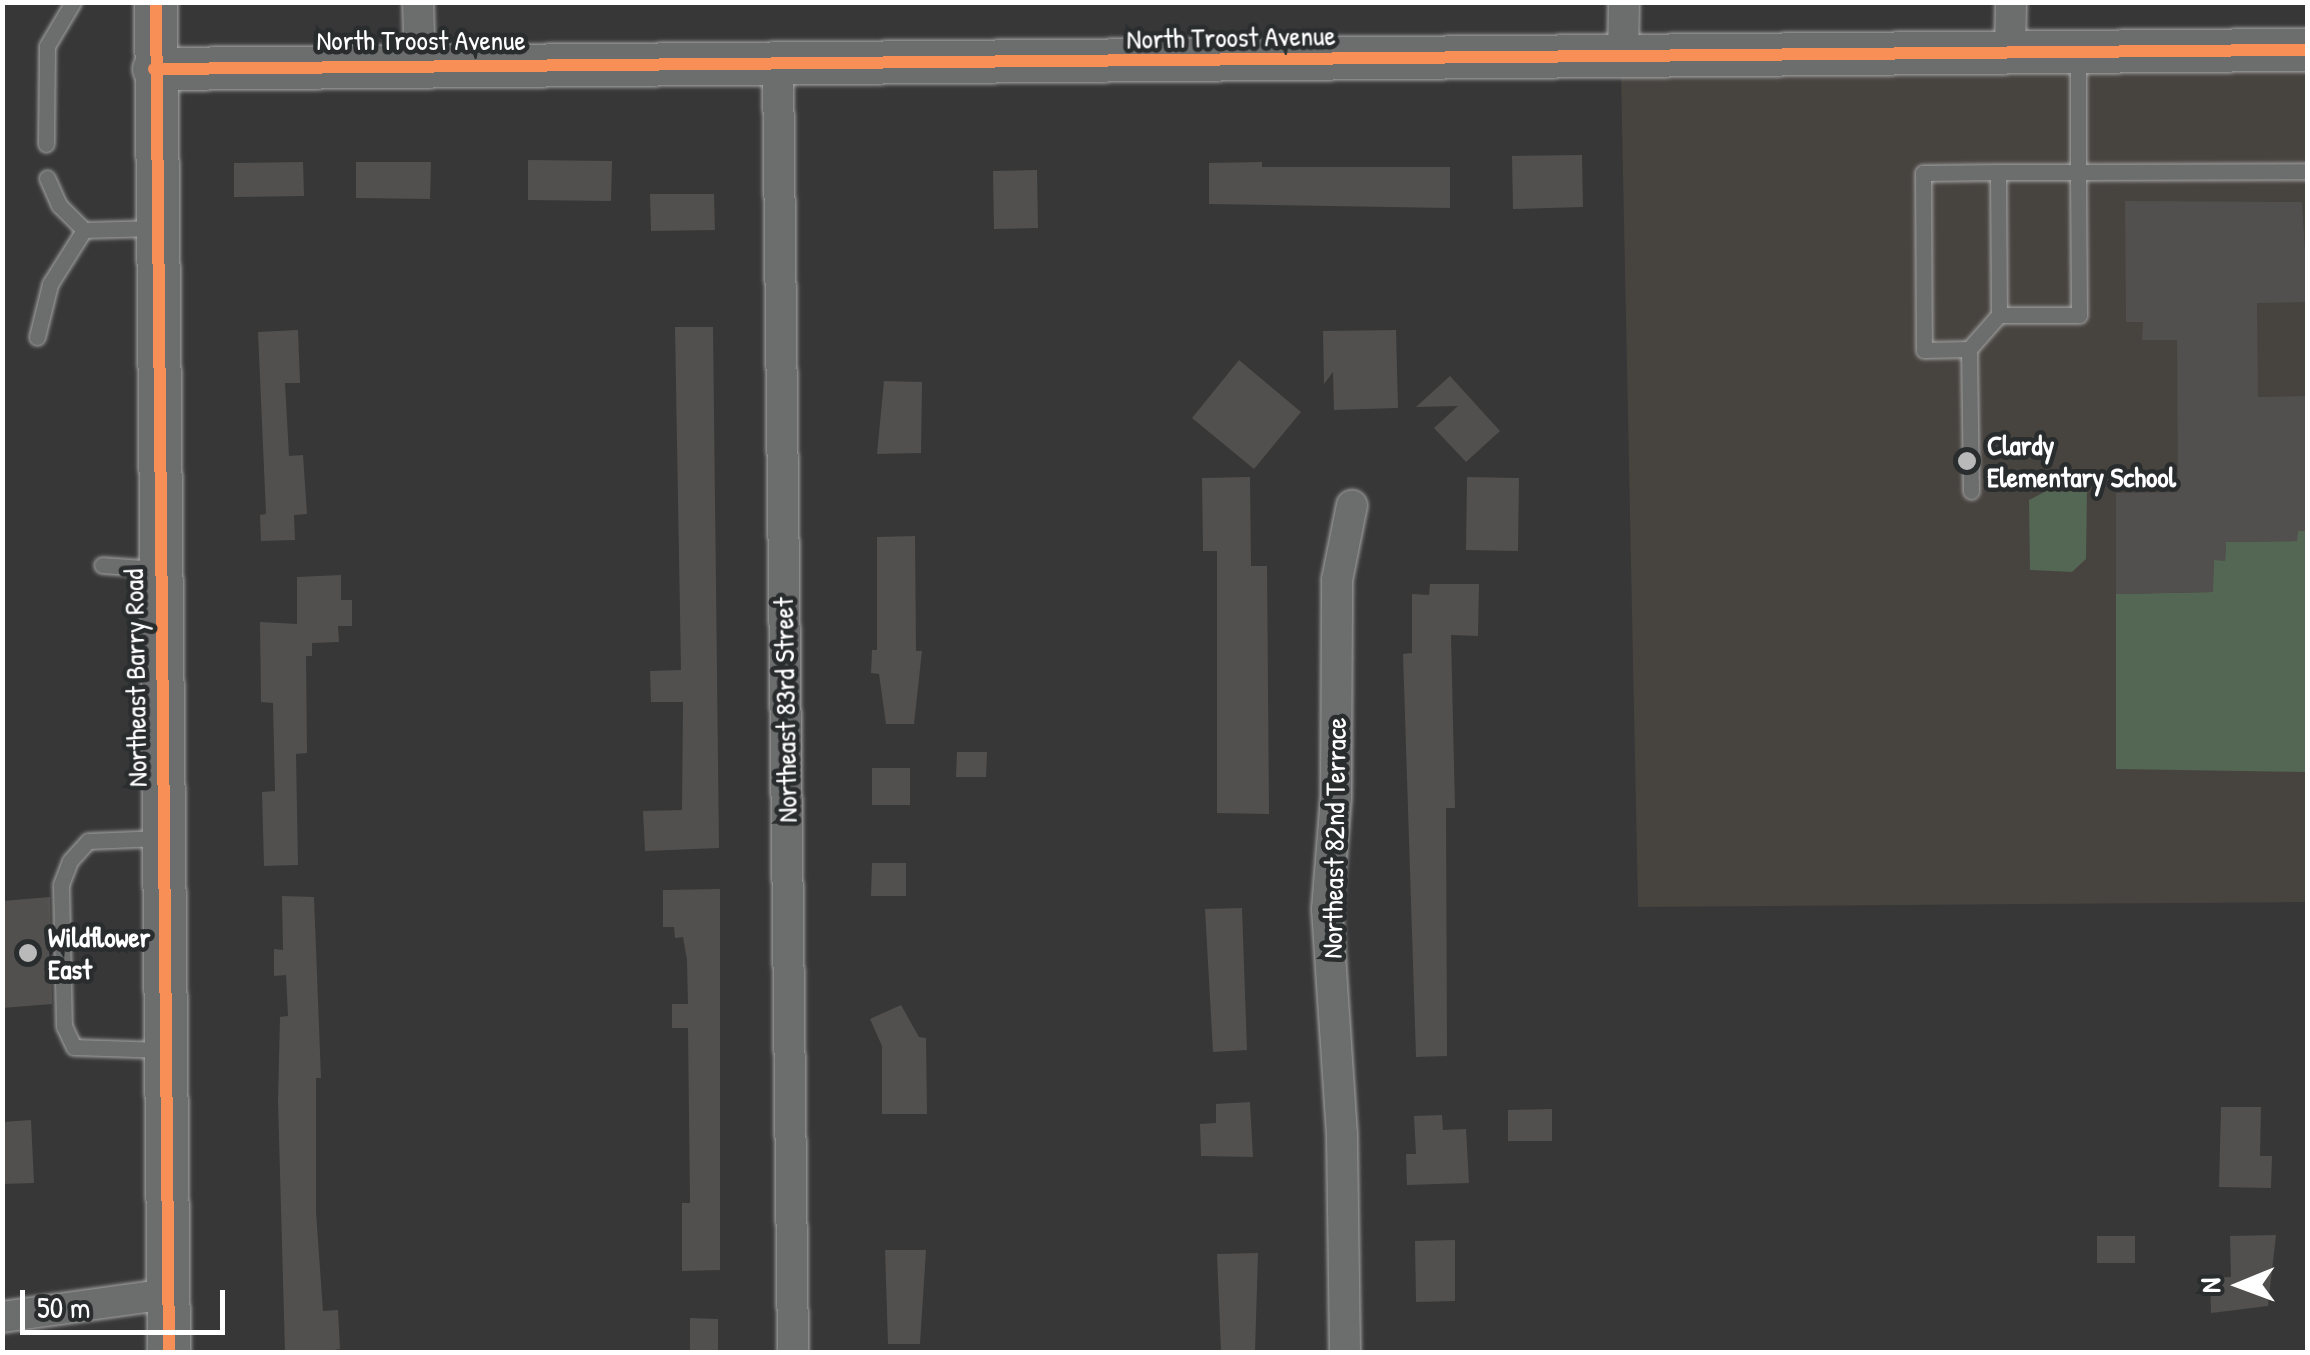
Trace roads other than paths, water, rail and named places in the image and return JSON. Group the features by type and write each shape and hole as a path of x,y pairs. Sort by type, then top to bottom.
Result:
{"street":[{"name":"Northeast Barry Road","path":"156,2 169,1352"},
{"path":"418,2 420,64"},
{"path":"1623,58 1624,2"},
{"path":"2010,51 2011,2"},
{"name":"North Troost Avenue","path":"154,69 420,64 778,68 2308,50"},
{"name":"Northeast 83rd Street","path":"778,68 793,1352"},
{"name":"Northeast 82nd Terrace","path":"1345,1352 1342,1135 1327,909 1336,797 1337,580 1352,504"},
{"path":"2,1317 167,1294"}],"lane":[{"path":"46,144 47,46 73,2"},
{"path":"1999,315 2079,315 2078,50"},
{"path":"1968,350 1924,350 1923,173 2308,171"},
{"path":"1971,491 1968,350 1999,315 1998,172"},
{"path":"47,178 59,205 84,230 156,228"},
{"path":"37,337 50,284 84,230"},
{"path":"102,566 159,569"},
{"path":"162,838 88,841 70,861 61,886 64,1026 74,1048 164,1050"}],"place":[{"name":"Clardy Elementary School","path":"1967,461"},
{"name":"Wildflower East","path":"28,953"}]}
